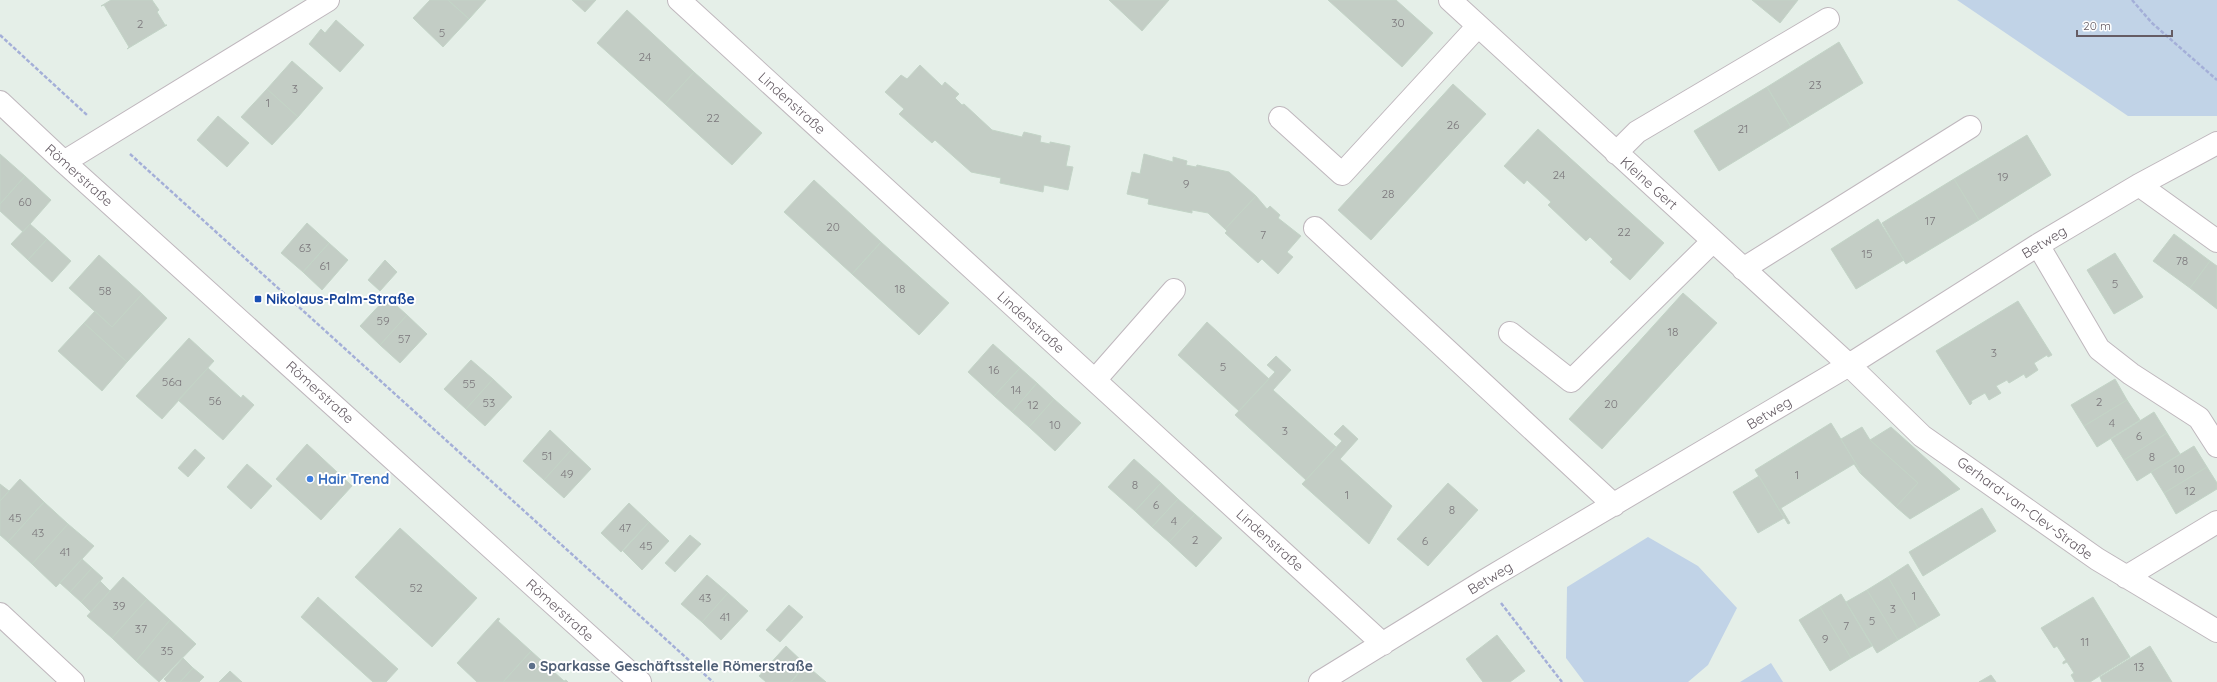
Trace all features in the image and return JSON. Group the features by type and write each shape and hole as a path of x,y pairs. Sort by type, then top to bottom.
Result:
{"street":[{"path":"64,162 328,0"},
{"name":"Lindenstraße","path":"679,0 1383,644"},
{"name":"Kleine Gert","path":"1450,0 1849,366"},
{"path":"1616,153 1636,132 1828,19"},
{"path":"1280,118 1342,174 1478,26"},
{"name":"Römerstraße","path":"0,102 64,162 640,682"},
{"path":"1743,269 1970,127"},
{"name":"Betweg","path":"1320,682 1484,581 1849,366 2038,245 2139,185 2217,143"},
{"path":"2139,185 2217,241"},
{"path":"1315,228 1614,505"},
{"path":"1510,333 1571,381 1713,241"},
{"path":"2038,245 2099,349 2131,374 2199,418 2217,446"},
{"path":"1095,380 1174,290"},
{"name":"Gerhard-van-Clev-Straße","path":"1849,366 1922,436 1992,483 2097,559 2217,631"},
{"path":"2126,577 2217,522"},
{"path":"0,614 73,682"}],"path":[{"path":"2132,0 2152,23 2217,80"},
{"path":"0,35 713,682"},
{"path":"1484,581 1562,682"}],"shaded area":[{"path":"1957,0 2217,0 2217,116 2128,116"},
{"path":"1648,537 1698,566 1737,608 1708,665 1688,682 1584,682 1566,658 1567,587"},
{"path":"1771,663 1783,682 1740,682"}],"building":[{"path":"111,0 152,0 159,10 157,12 165,25 167,25 127,49 129,47 104,5 101,6"},
{"path":"430,0 448,0 469,19 443,47 413,18"},
{"path":"448,0 486,0 469,19"},
{"path":"572,0 596,0 585,12"},
{"path":"1109,0 1169,0 1142,31"},
{"path":"1328,0 1396,0 1433,33 1402,67"},
{"path":"1752,0 1798,0 1780,23"},
{"path":"627,10 694,72 665,104 597,43"},
{"path":"336,20 364,45 340,72 309,44 321,29 325,33"},
{"path":"1839,42 1863,83 1791,127 1767,87"},
{"path":"292,61 323,88 298,117 267,89"},
{"path":"920,65 942,86 945,82 959,94 955,98 962,105 964,104 992,130 1022,137 1024,132 1041,136 1040,142 1050,144 1050,142 1070,146 1066,166 1073,167 1068,190 1044,185 1043,192 1000,183 1001,178 971,172 935,140 932,143 899,114 904,109 885,92 901,75 907,79"},
{"path":"694,72 762,133 732,165 665,104"},
{"path":"1453,84 1486,114 1371,240 1338,210"},
{"path":"1767,87 1791,127 1719,171 1694,131"},
{"path":"267,89 298,117 272,145 241,117"},
{"path":"218,116 249,143 227,167 197,140"},
{"path":"1538,129 1664,243 1630,280 1610,262 1613,259 1590,237 1586,241 1548,205 1551,202 1527,180 1524,184 1504,166"},
{"path":"2027,135 2051,175 1979,220 1954,179"},
{"path":"0,154 25,176 0,204"},
{"path":"1144,154 1173,162 1173,157 1187,161 1186,165 1196,167 1197,165 1229,172 1256,196 1225,229 1208,213 1192,210 1192,213 1148,204 1149,199 1127,194 1132,172 1140,174"},
{"path":"25,176 51,200 23,232 0,211 0,204"},
{"path":"1954,179 1979,220 1906,264 1882,223"},
{"path":"814,180 881,242 852,274 784,212"},
{"path":"1256,196 1267,209 1270,206 1280,215 1278,218 1301,236 1287,252 1293,257 1278,274 1262,259 1258,263 1225,233 1227,231 1225,229"},
{"path":"1878,219 1904,260 1856,289 1831,249"},
{"path":"307,223 329,243 303,272 281,253"},
{"path":"30,224 47,239 28,260 11,244"},
{"path":"2174,234 2210,261 2190,288 2153,261"},
{"path":"47,239 71,261 52,282 28,260"},
{"path":"881,242 949,303 919,335 852,274"},
{"path":"329,243 348,260 322,290 303,272"},
{"path":"2115,253 2143,297 2114,314 2087,270"},
{"path":"99,255 142,294 112,327 69,288"},
{"path":"385,260 397,272 380,291 368,280"},
{"path":"2210,261 2217,266 2217,309 2190,288"},
{"path":"1683,293 1717,323 1602,449 1569,419"},
{"path":"142,294 167,318 127,362 84,323 95,311 112,327"},
{"path":"387,297 407,315 380,345 360,326"},
{"path":"2018,301 2052,355 2048,357 2047,355 2034,363 2038,370 2026,378 2024,374 2009,383 2007,380 1996,386 2001,393 1989,400 1985,393 1971,401 1972,403 1970,405 1936,351"},
{"path":"407,315 427,334 400,363 380,345"},
{"path":"1207,322 1269,379 1239,411 1178,355"},
{"path":"84,323 127,362 102,391 58,351"},
{"path":"189,338 214,361 162,419 136,396"},
{"path":"993,344 1020,368 994,396 968,372"},
{"path":"1276,356 1291,370 1273,390 1336,447 1306,480 1235,415 1275,372 1267,365"},
{"path":"471,360 493,379 466,409 444,389"},
{"path":"208,368 241,398 243,395 254,405 223,440 178,400"},
{"path":"1020,368 1037,383 1012,412 994,396"},
{"path":"493,379 512,397 485,426 466,409"},
{"path":"2115,379 2127,400 2084,426 2071,405"},
{"path":"1037,383 1054,399 1029,427 1012,412"},
{"path":"1054,399 1081,423 1055,451 1029,427"},
{"path":"2127,400 2140,420 2097,447 2084,426"},
{"path":"2154,412 2167,433 2124,460 2111,439"},
{"path":"1831,423 1861,472 1860,473 1854,464 1781,508 1790,523 1788,524 1755,470"},
{"path":"1343,425 1358,439 1340,459 1392,506 1369,544 1302,484 1342,441 1334,434"},
{"path":"1862,427 1870,440 1918,483 1896,507 1860,473 1861,472 1841,439"},
{"path":"1891,427 1960,489 1910,519 1896,507 1918,483 1870,440"},
{"path":"550,430 571,450 544,480 523,461"},
{"path":"2167,433 2180,454 2137,481 2124,460"},
{"path":"307,444 352,486 321,520 276,479"},
{"path":"2194,446 2207,467 2164,493 2151,472"},
{"path":"195,449 205,458 188,477 178,468"},
{"path":"571,450 591,469 564,498 544,480"},
{"path":"1134,459 1161,483 1135,511 1108,487"},
{"path":"247,464 272,486 251,509 227,487"},
{"path":"2207,467 2217,483 2217,489 2176,514 2164,493"},
{"path":"1759,476 1784,518 1758,533 1733,492"},
{"path":"20,479 44,502 8,542 0,535 0,501"},
{"path":"1161,483 1178,499 1152,527 1135,511"},
{"path":"1448,483 1478,510 1428,566 1397,539"},
{"path":"0,484 9,491 0,501"},
{"path":"1178,499 1195,514 1169,542 1152,527"},
{"path":"44,502 68,524 32,564 8,542"},
{"path":"629,503 649,522 621,552 601,533"},
{"path":"1982,508 1996,531 1923,576 1909,552"},
{"path":"1195,514 1222,538 1196,567 1169,542"},
{"path":"649,522 669,541 642,570 623,551"},
{"path":"68,524 94,546 56,587 32,564"},
{"path":"400,528 477,598 432,647 355,577"},
{"path":"690,535 701,544 675,572 665,563"},
{"path":"82,559 92,568 70,592 60,583"},
{"path":"1908,564 1940,615 1918,628 1888,577"},
{"path":"92,568 103,578 81,602 70,592"},
{"path":"707,575 728,593 702,622 681,604"},
{"path":"123,577 147,599 112,638 87,616"},
{"path":"1888,577 1918,628 1898,640 1867,590"},
{"path":"100,581 110,591 91,612 81,602"},
{"path":"1867,590 1898,640 1877,653 1846,602"},
{"path":"728,593 748,611 721,640 702,622"},
{"path":"1841,594 1872,646 1851,658 1820,607"},
{"path":"318,597 398,669 386,682 373,682 301,617"},
{"path":"2093,597 2130,657 2090,682 2075,682 2071,675 2074,673 2067,662 2063,664 2066,660 2057,646 2054,648 2041,628"},
{"path":"147,599 170,620 136,661 112,638"},
{"path":"789,605 803,617 780,642 766,630"},
{"path":"1820,607 1851,658 1830,671 1799,620"},
{"path":"498,618 500,619 498,621 531,651 503,682 477,682 457,663"},
{"path":"170,620 196,644 159,682 136,661"},
{"path":"1497,635 1525,671 1510,682 1483,682 1466,659"},
{"path":"786,646 806,665 790,682 766,682 759,676"},
{"path":"2150,646 2172,682 2102,682 2100,677"},
{"name":"Sparkasse Geschäftsstelle Römerstraße","path":"531,651 564,681 566,680 568,682 503,682"},
{"path":"183,658 193,668 180,682 167,682 164,679"},
{"path":"806,665 826,682 791,682"},
{"path":"193,668 204,677 199,682 180,682"},
{"path":"230,671 242,682 219,682"},
{"path":"1991,675 1996,682 1979,682"}],"place":[{"name":"Nikolaus-Palm-Straße","path":"258,299"},
{"name":"Hair Trend","path":"310,479"},
{"name":"Sparkasse Geschäftsstelle Römerstraße","path":"532,666"}]}
